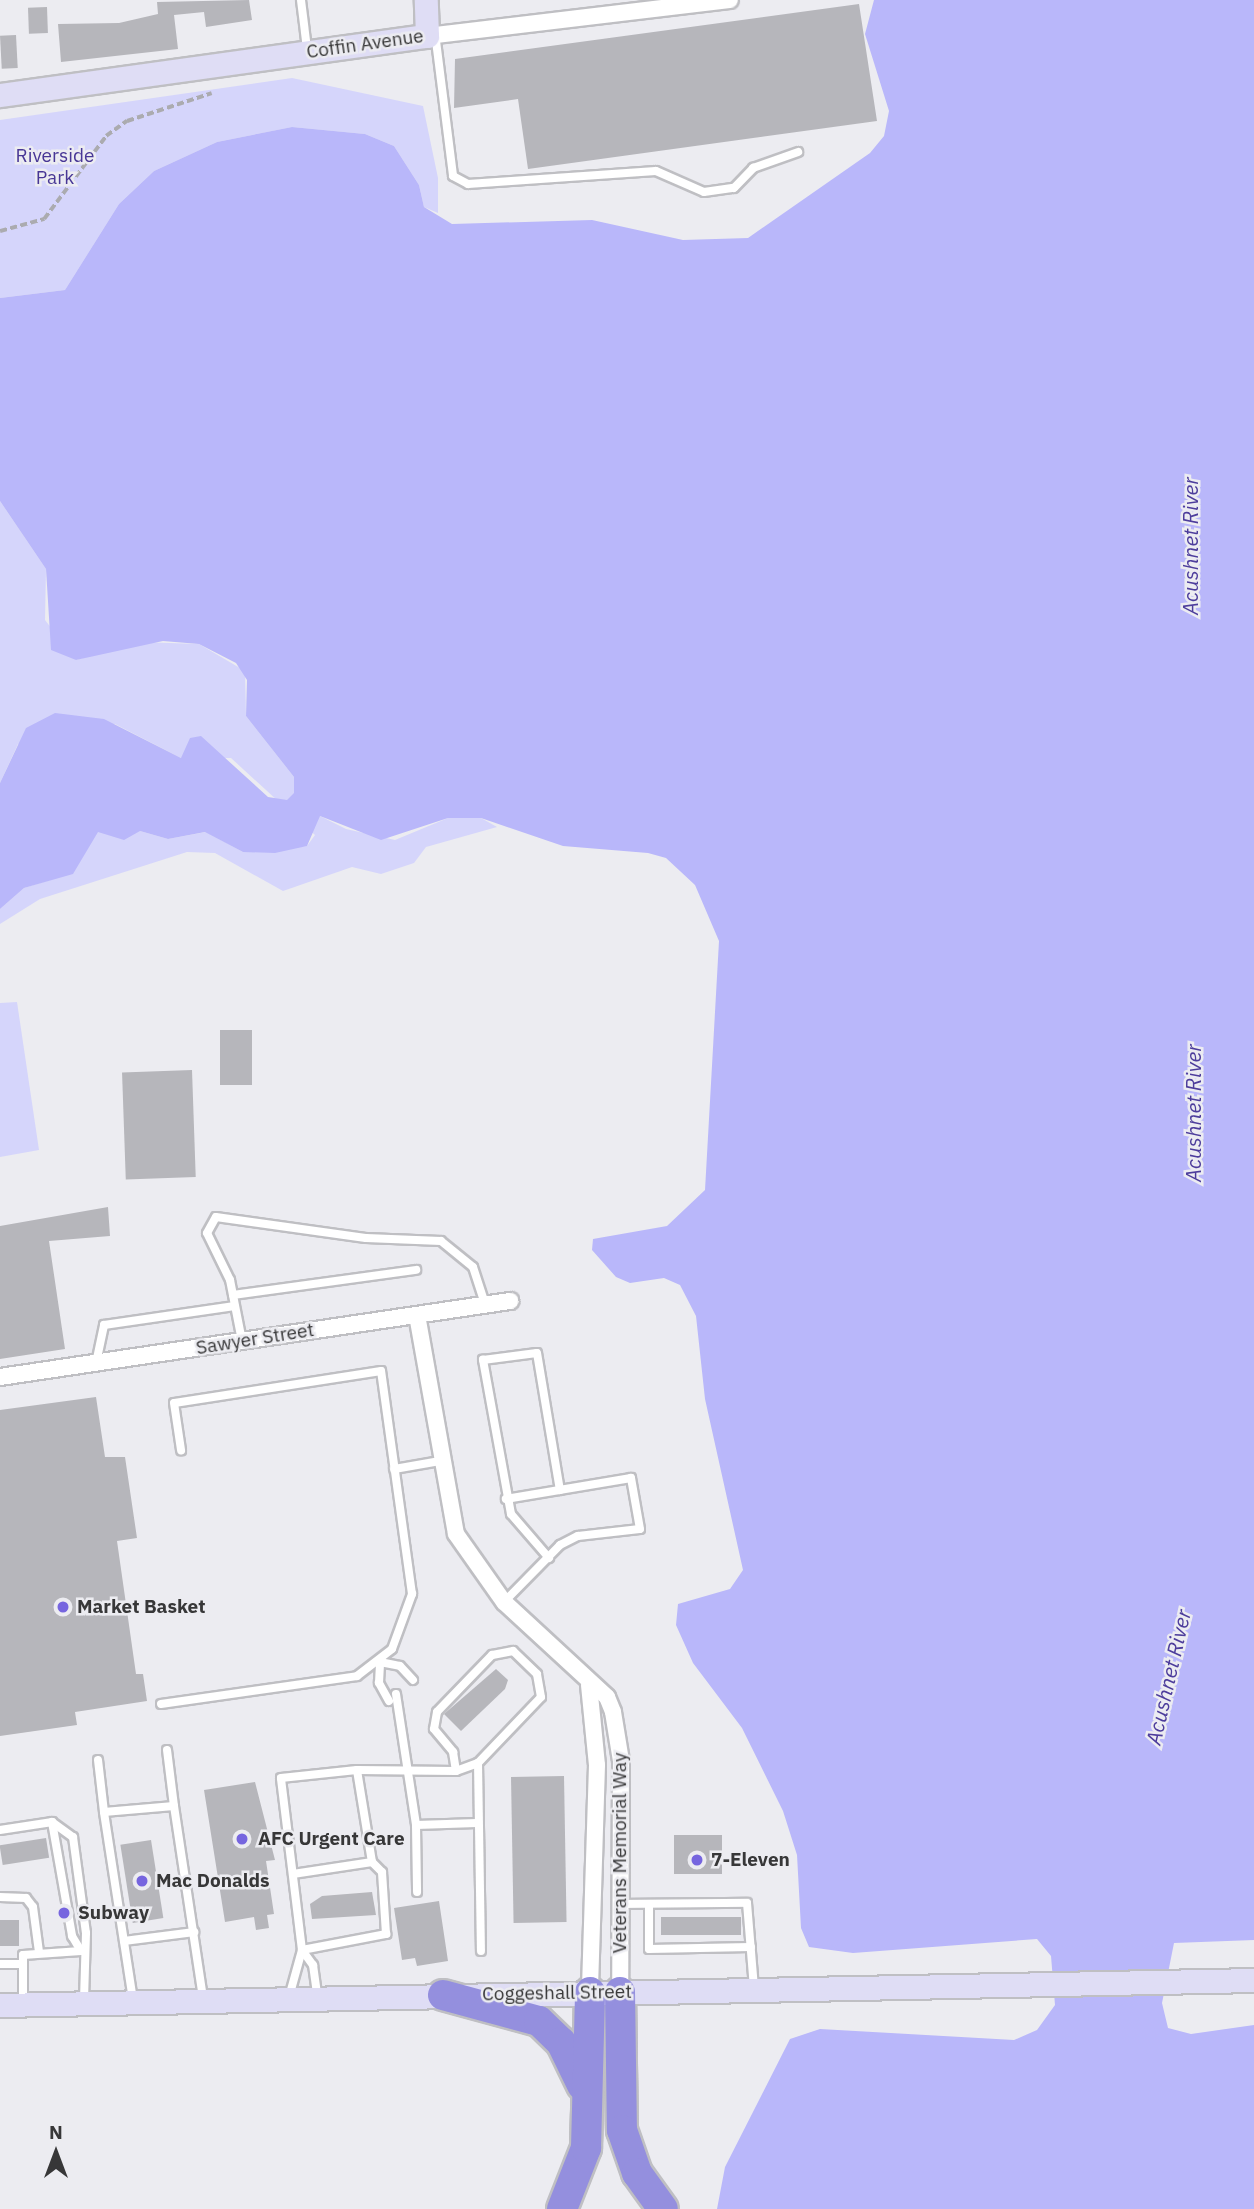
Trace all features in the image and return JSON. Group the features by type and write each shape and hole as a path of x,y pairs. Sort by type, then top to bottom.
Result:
{"highway":[{"path":"562,2209 581,2168 587,2121 590,1992"},
{"path":"621,1992 622,2130 637,2173 663,2209"},
{"path":"443,1995 503,2007 550,2029 579,2076 587,2121"}],"main road":[{"path":"426,0 431,34"},
{"name":"Coffin Avenue","path":"0,95 431,34"},
{"name":"Coggeshall Street","path":"0,2005 1254,1980"}],"street":[{"name":"Coffin Avenue","path":"431,34 730,0"},
{"name":"Sawyer Street","path":"0,1377 510,1301"},
{"name":"Veterans Memorial Way","path":"417,1315 440,1461 456,1534 504,1602 589,1685 607,1697 620,1744 621,1992"},
{"name":"Veterans Memorial Way","path":"589,1685 597,1765 590,1992"}],"lane":[{"path":"301,0 308,52"},
{"path":"431,34 453,176 468,184 656,171 704,192 734,188 753,168 797,152"},
{"path":"242,1341 233,1295 207,1233 216,1217 441,1241 473,1267 485,1305"},
{"path":"233,1295 416,1270"},
{"path":"96,1363 104,1325 235,1306"},
{"path":"549,1558 518,1524 506,1499 483,1360 537,1353 560,1490"},
{"path":"161,1704 357,1676 380,1662 400,1635 412,1594 381,1371 174,1403 181,1450"},
{"path":"394,1469 440,1461"},
{"path":"504,1602 549,1558 578,1536 640,1529 631,1478 506,1499"},
{"path":"288,1999 302,1950 281,1778 357,1770 456,1772 478,1763 541,1697 537,1674 513,1651 492,1655 433,1720 453,1752 456,1772"},
{"path":"380,1662 401,1666 413,1680"},
{"path":"380,1662 379,1683 389,1701"},
{"path":"396,1694 411,1772 416,1825 417,1892"},
{"path":"167,1750 203,2001"},
{"path":"98,1760 133,2002"},
{"path":"478,1763 481,1951"},
{"path":"302,1950 386,1934 382,1872 372,1862 357,1770"},
{"path":"104,1812 174,1806"},
{"path":"52,1822 72,1936 81,1951"},
{"path":"0,1830 52,1822 74,1837 86,1933 81,1951 84,2003"},
{"path":"416,1825 477,1823"},
{"path":"293,1874 372,1862"},
{"path":"0,1897 26,1898 33,1907 39,1952"},
{"path":"621,1905 747,1903 754,1989"},
{"path":"649,1904 649,1949 751,1947"},
{"path":"124,1941 194,1932"},
{"path":"302,1950 313,1965 317,1998"},
{"path":"24,2005 22,1964 27,1952 81,1951"},
{"path":"0,1964 22,1964"}],"path":[{"path":"0,231 44,219 106,136 127,121 212,93"}],"green space":[{"name":"Riverside Park","path":"292,78 423,106 438,178 438,213 424,207 419,185 394,146 365,134 292,127 217,142 154,171 119,204 65,290 0,298 0,120"},
{"path":"0,501 46,569 45,620 76,660 140,642 199,644 245,671 246,716 294,777 294,794 320,816 346,829 395,840 448,818 481,818 497,827 426,847 414,863 381,874 352,867 283,891 215,853 187,852 40,899 0,924 0,909 24,888 73,873 97,832 140,831 168,839 206,832 243,852 307,846 315,835 231,758 181,758 115,724 18,744 0,783"},
{"path":"17,1002 39,1150 0,1157 0,1003"}],"water":[{"name":"Acushnet River","path":"874,0 1254,0 1254,1940 1174,1943 1162,2003 1168,2028 1191,2034 1254,2025 1254,2209 717,2209 725,2167 790,2039 820,2029 1014,2040 1037,2030 1055,2005 1051,1956 1037,1939 853,1953 809,1947 801,1928 797,1855 783,1811 742,1728 693,1663 676,1625 678,1604 730,1589 743,1570 705,1399 696,1316 680,1285 664,1278 630,1283 616,1277 592,1250 593,1239 667,1226 705,1190 719,941 695,885 666,858 648,853 563,846 481,818 448,818 381,840 320,816 307,846 275,853 243,852 205,832 168,839 140,831 124,840 98,832 73,874 24,888 0,909 0,783 26,728 55,713 104,719 181,758 190,738 201,736 268,797 287,800 294,793 294,777 246,716 247,680 236,663 199,644 163,641 76,660 51,650 46,569 0,501 0,298 65,290 119,204 154,171 217,142 292,127 365,134 394,146 419,185 424,207 452,224 592,220 683,240 748,238 870,153 884,136 889,111 865,34"}],"building":[{"path":"249,0 252,20 206,27 204,12 174,15 178,49 61,62 58,24 119,23 158,14 157,2"},
{"path":"859,4 877,121 528,169 518,99 454,108 455,59"},
{"path":"47,7 48,33 29,34 28,8"},
{"path":"16,35 18,68 2,69 0,36"},
{"path":"220,1030 252,1030 252,1085 220,1085"},
{"path":"192,1070 196,1177 126,1179 122,1072"},
{"path":"108,1207 110,1236 49,1241 65,1349 0,1359 0,1226"},
{"name":"Market Basket","path":"96,1397 105,1457 125,1457 137,1538 117,1541 136,1674 143,1674 147,1701 75,1712 77,1725 0,1736 0,1410"},
{"path":"496,1669 508,1680 505,1689 461,1731 444,1714"},
{"path":"564,1776 567,1922 514,1923 511,1777"},
{"name":"AFC Urgent Care","path":"255,1782 275,1860 266,1861 274,1914 267,1915 269,1928 256,1930 254,1917 225,1922 204,1790"},
{"path":"674,1835 722,1835 722,1874 674,1874"},
{"path":"46,1838 49,1858 3,1865 0,1845"},
{"name":"Mac Donalds","path":"151,1840 163,1918 133,1923 120,1845"},
{"path":"372,1892 376,1915 312,1919 310,1904 322,1896"},
{"path":"439,1901 448,1961 417,1966 415,1958 402,1960 394,1908"},
{"path":"661,1917 741,1917 741,1935 661,1935"},
{"path":"0,1920 19,1920 19,1946 0,1946"}],"place":[{"name":"Market Basket","path":"63,1607"},
{"name":"AFC Urgent Care","path":"242,1839"},
{"name":"7-Eleven","path":"697,1860"},
{"name":"Mac Donalds","path":"142,1881"},
{"name":"Subway","path":"64,1913"}]}
